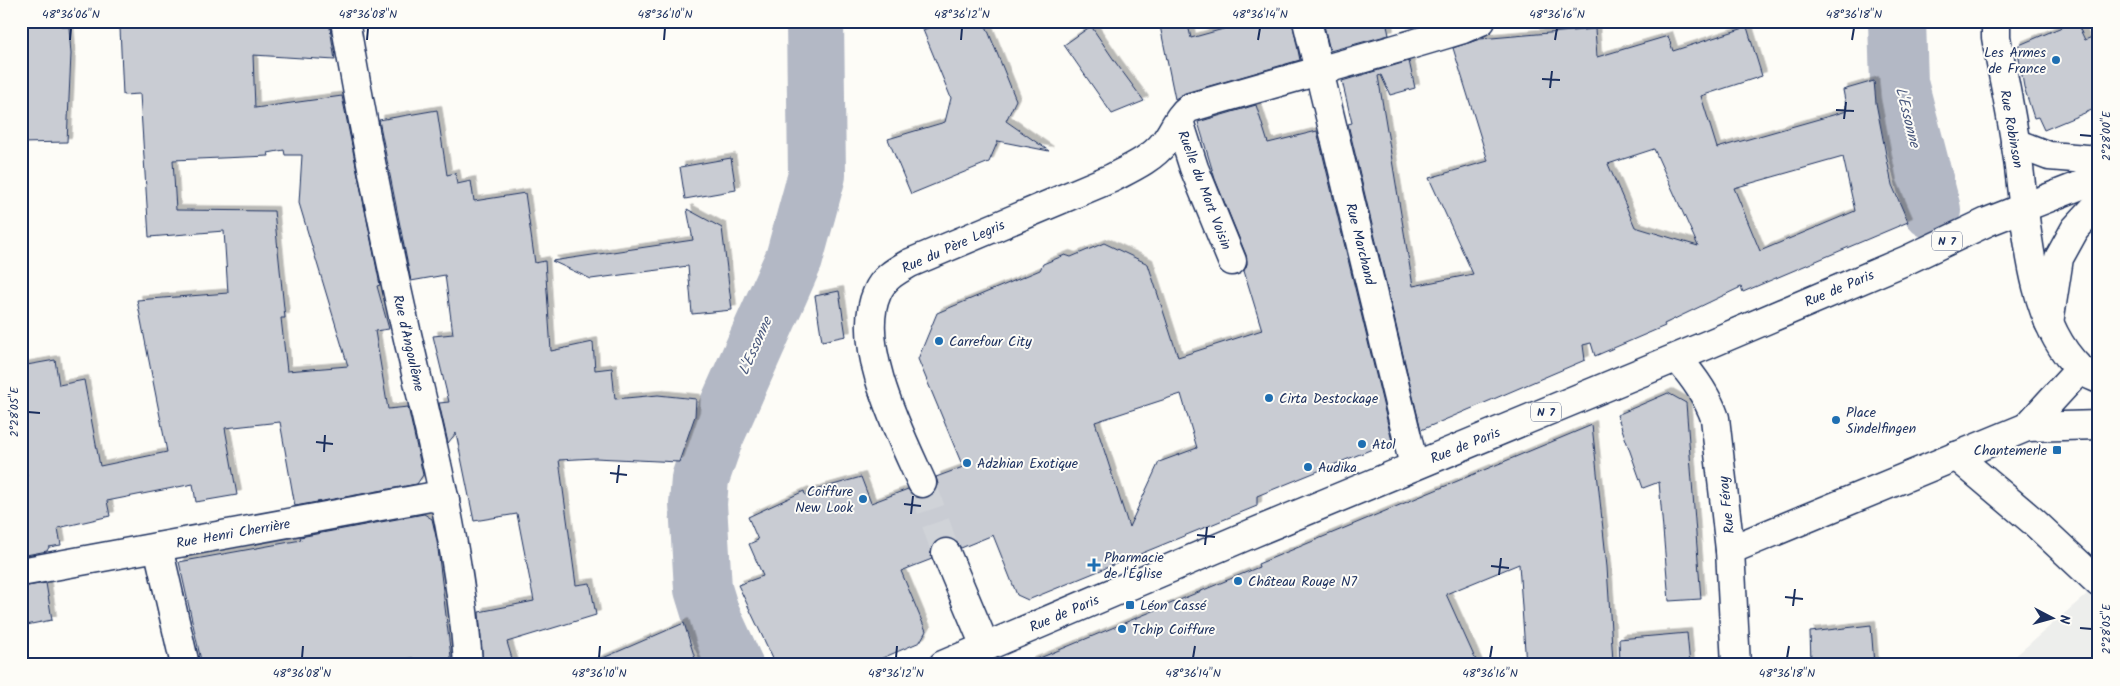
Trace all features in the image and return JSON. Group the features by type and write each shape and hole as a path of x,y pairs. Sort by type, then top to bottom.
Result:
{"street":[{"name":"Rue d'Angoulême","path":"345,21 394,277 445,499 467,640 468,665"},
{"name":"Rue Marchand","path":"1307,21 1414,466"},
{"name":"Ruelle du Mort Voisin","path":"1232,261 1194,168 1179,121 1182,113 1189,108 1406,46 1481,21"},
{"name":"Rue Robinson","path":"1996,21 1996,37 2015,143 2027,241 2049,323 2062,348 2090,374"},
{"name":"Rue du Père Legris","path":"922,483 885,399 874,350 871,322 876,294 889,276 910,263 1112,178 1140,163 1163,145 1179,121"},
{"path":"2015,143 2049,156 2099,160"},
{"name":"N 7","path":"2022,208 2099,178"},
{"path":"2049,323 2060,258 2075,230 2099,203"},
{"name":"Rue de Paris","path":"943,665 1414,466 1677,358 1907,260 1987,222 2022,208"},
{"name":"Rue Féray","path":"1677,358 1698,383 1710,402 1715,418 1730,550 1736,665"},
{"path":"1730,550 2027,427 2090,374"},
{"path":"2027,427 2099,425"},
{"path":"1956,456 2034,522 2099,584"},
{"name":"Rue Henri Cherrière","path":"21,572 430,497 445,499"},
{"path":"158,547 185,665"},
{"path":"946,553 985,646"}],"shaded area":[{"path":"2087,594 2099,604 2099,665 2005,665"}],"building":[{"path":"21,21 62,21 63,27 69,27 71,54 67,142 21,143"},
{"path":"251,21 329,21 335,60 253,55 255,108 342,96 380,285 377,286 389,329 375,331 388,409 408,407 423,475 417,484 295,506 280,422 225,428 237,495 196,502 193,484 107,501 110,516 58,528 61,545 49,547 47,551 21,556 21,477 27,476 21,445 21,366 55,360 59,385 84,380 100,466 167,452 137,300 228,293 224,231 149,237 140,94 123,95 120,28","holes":["284,150 285,155 302,155 299,203 348,366 287,371 281,318 285,318 274,211 176,210 173,160 269,156 268,153"]},
{"path":"945,21 984,21 1016,100 1006,121 1049,151 998,141 989,162 911,194 888,139 945,122 951,98 923,30"},
{"path":"1159,21 1187,21 1191,38 1252,21 1292,21 1300,60 1185,93 1175,99"},
{"path":"1323,21 1386,21 1389,35 1330,51"},
{"name":"Les Armes de France","path":"2076,21 2085,40 2099,34 2099,107 2044,130 2038,117 2034,118 2024,87 2017,46"},
{"path":"1091,26 1144,101 1112,114 1064,45"},
{"path":"1747,27 1762,76 1701,96 1717,148 1847,111 1843,90 1874,81 1876,103 1892,185 1908,222 1743,292 1741,287 1664,324 1665,326 1595,356 1591,343 1583,345 1585,360 1421,430 1348,124 1352,123 1342,81 1409,61 1415,88 1390,95 1381,75 1378,76 1413,286 1473,274 1429,178 1488,161 1453,48 1480,39 1595,29 1597,57 1668,36 1673,51","holes":["1654,149 1698,246 1635,227 1608,164","1843,157 1855,211 1760,251 1734,188"]},
{"path":"1256,105 1268,143 1317,131 1392,441 1257,496 1257,506 1028,600 1017,595 993,535 961,548 955,540 940,538 933,544 930,552 932,559 901,571 926,631 920,642 866,665 776,665 738,585 763,576 749,544 758,540 748,517 804,491 805,495 861,477 871,503 908,489 913,496 921,499 935,492 938,484 936,477 963,467 918,359 937,313 1040,270 1043,264 1065,255 1071,257 1104,243 1148,264 1178,357 1262,330 1244,271 1247,264 1246,255 1215,179 1198,122","holes":["1181,394 1197,448 1159,462 1129,527 1095,422"]},
{"path":"437,110 447,175 455,173 457,184 471,181 474,201 525,193 535,263 545,261 551,351 593,342 595,370 612,368 615,399 658,395 696,399 695,416 679,462 595,458 559,460 576,585 590,583 596,615 507,642 514,665 483,665 479,612 534,601 517,514 474,521 456,433 448,443 439,403 449,402 433,336 453,334 445,275 411,281 379,120"},
{"path":"731,158 736,190 685,199 680,167"},
{"path":"687,209 722,228 732,310 692,314 688,266 591,279 552,261 693,240"},
{"path":"839,291 846,336 822,341 815,296"},
{"path":"1668,393 1686,403 1701,599 1669,601 1659,482 1643,488 1617,415"},
{"path":"1592,425 1607,567 1613,662 1583,665 1526,665 1519,564 1446,594 1478,665 1023,665 1259,567 1258,564"},
{"path":"424,514 432,519 437,541 452,665 414,665 413,658 376,661 375,658 307,665 202,665 179,562 301,540 300,537"},
{"path":"46,583 52,620 21,626 21,587"},
{"path":"684,623 697,665 587,665"},
{"path":"1871,625 1874,665 1823,665 1823,662 1811,662 1810,632"},
{"path":"1687,633 1690,665 1620,665 1619,639"}],"waterway":[{"name":"L'Essonne","path":"734,665 711,615 703,589 698,504 700,479 715,436 794,259 817,175 815,21"},
{"name":"L'Essonne","path":"1897,21 1899,83 1932,210"}],"tunnel":[{"path":"922,483 946,553"}],"place":[{"name":"Les Armes de France","path":"2056,60"},
{"name":"Carrefour City","path":"939,341"},
{"name":"Cirta Destockage","path":"1269,398"},
{"name":"Place Sindelfingen","path":"1836,420"},
{"name":"Atol","path":"1362,444"},
{"name":"Chantemerle","path":"2057,450"},
{"name":"Adzhian Exotique","path":"967,463"},
{"name":"Audika","path":"1308,467"},
{"name":"Coiffure New Look","path":"863,499"},
{"name":"Pharmacie de l'Église","path":"1094,565"},
{"name":"Château Rouge N7","path":"1238,581"},
{"name":"Léon Cassé","path":"1130,605"},
{"name":"Tchip Coiffure","path":"1122,629"}]}
